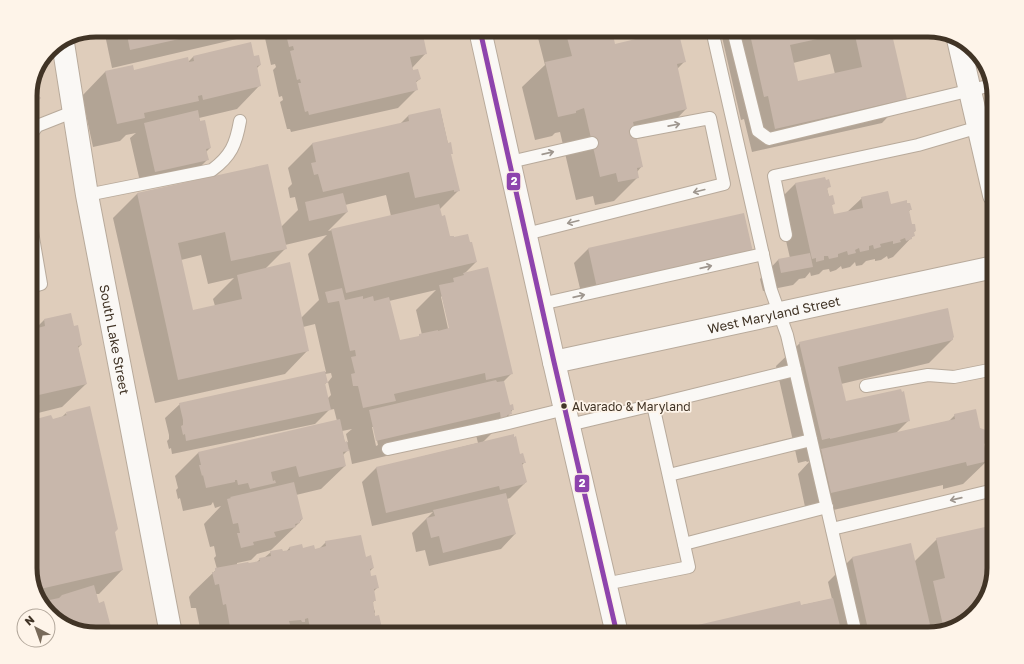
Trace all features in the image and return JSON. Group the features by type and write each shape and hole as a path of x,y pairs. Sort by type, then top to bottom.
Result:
{"street":[{"path":"482,37 554,362 615,627"},
{"path":"960,46 987,163"},
{"name":"South Lake Street","path":"63,47 75,111 87,195 170,627"},
{"name":"West Maryland Street","path":"554,362 987,268"}],"lane":[{"path":"714,37 771,290 787,335 854,627"},
{"path":"735,37 758,131 769,138 986,87"},
{"path":"37,126 75,111"},
{"path":"526,234 724,184 710,118 636,132"},
{"path":"87,195 212,170 224,161 234,145 240,121"},
{"path":"786,235 774,176 918,145 979,127"},
{"path":"510,162 592,143"},
{"path":"541,304 763,254"},
{"path":"37,261 41,284 37,285"},
{"path":"388,449 500,425 652,405 795,370"},
{"path":"866,386 928,375 954,378 987,371"},
{"path":"606,584 689,566 652,405"},
{"path":"669,475 811,440"},
{"path":"832,529 987,492"},
{"path":"684,544 827,507"}],"building":[{"path":"127,37 188,37 130,50"},
{"path":"287,37 423,37 427,54 410,57 413,70 418,69 421,79 416,81 418,90 309,115 308,111 305,112 298,83 301,83 300,79 297,80 290,51 294,50 293,46 289,47"},
{"path":"567,37 614,37 615,44 644,37 680,37 686,62 677,64 687,109 633,122 643,167 637,168 639,178 618,182 616,173 600,177 584,108 576,111 576,113 558,117 545,62 572,56"},
{"path":"751,37 827,37 790,45 798,81 862,67 855,37 893,37 907,99 775,129 768,96 764,97"},
{"path":"251,42 254,56 259,55 261,65 257,66 261,86 203,100 202,95 198,96 199,101 144,113 145,118 117,124 105,71 133,65 134,70 188,57 189,62 194,61 193,56"},
{"path":"37,94 41,98 37,102"},
{"path":"440,108 448,143 451,142 453,154 451,154 460,191 454,192 454,190 415,198 409,172 323,192 318,174 314,175 311,163 316,162 312,143 409,121 408,115"},
{"path":"198,110 200,121 205,120 211,148 206,149 209,160 155,172 144,123"},
{"path":"268,164 287,249 231,261 225,232 178,243 193,310 242,299 237,275 290,262 309,351 178,380 137,193"},
{"path":"825,177 826,180 829,179 831,187 827,188 829,196 833,195 835,204 832,205 834,214 863,208 861,197 888,191 891,204 907,200 907,203 910,203 912,210 909,210 912,224 915,224 915,236 912,237 912,239 906,241 905,238 900,240 901,242 893,244 893,241 880,244 881,247 874,249 873,245 869,246 869,250 860,252 859,248 855,250 856,253 848,255 847,251 838,254 838,257 829,259 828,256 824,256 824,260 816,262 816,258 812,259 795,183"},
{"path":"343,193 348,212 309,221 305,202"},
{"path":"439,204 442,216 445,215 450,236 454,237 468,234 470,242 472,242 477,262 346,293 331,229"},
{"path":"744,213 753,252 597,288 588,248"},
{"path":"810,253 813,267 781,273 778,259"},
{"path":"488,267 513,374 486,380 485,373 394,394 396,401 363,408 358,386 353,386 351,374 355,373 351,357 356,356 355,350 350,351 339,301 328,303 325,292 342,288 345,300 363,296 363,299 373,296 374,301 389,297 400,340 419,336 419,334 449,328 439,285 454,282 453,278 464,275 463,273"},
{"path":"948,308 954,337 953,340 838,367 846,401 901,389 902,392 904,391 910,421 822,440 799,342"},
{"path":"71,313 74,326 78,325 82,345 78,346 87,384 37,395 37,328 45,326 44,319"},
{"path":"325,371 328,383 325,383 331,410 186,441 185,434 183,435 181,426 183,425 183,420 179,403"},
{"path":"496,380 497,382 504,381 510,405 513,404 514,410 511,410 512,414 507,415 508,418 501,420 500,412 376,441 369,410"},
{"path":"90,406 118,529 115,532 123,570 40,589 37,572 37,419 51,415 53,419 67,415 66,412"},
{"path":"976,409 980,428 987,432 987,442 984,444 987,461 967,466 966,462 831,493 821,449 955,419 954,414"},
{"path":"340,419 345,442 347,441 349,451 343,452 346,466 299,477 296,466 271,472 273,481 275,480 276,483 250,489 248,483 238,485 237,480 235,480 235,482 206,488 199,465 201,465 198,452"},
{"path":"514,434 514,437 516,436 520,454 523,453 526,463 522,463 527,482 525,484 500,490 499,486 386,513 376,467"},
{"path":"294,482 303,519 300,520 300,523 295,524 296,527 274,532 276,537 253,542 254,545 241,548 237,533 240,533 238,523 233,524 227,499 231,498 230,497"},
{"path":"506,493 516,534 443,553 439,536 431,538 426,518 435,516 433,510"},
{"path":"987,527 987,568 984,587 981,594 970,610 964,615 951,623 943,625 933,581 945,578 936,538"},
{"path":"361,535 366,557 371,555 374,568 370,569 371,576 376,575 379,588 374,589 376,601 373,601 375,616 379,615 382,627 310,627 308,618 305,619 305,622 302,622 301,620 289,621 291,627 230,627 226,604 223,605 219,584 215,585 212,572 215,572 215,568 260,561 259,558 271,556 270,551 282,549 283,551 290,550 289,547 302,544 303,548 314,545 315,549 326,546 325,541"},
{"path":"911,543 931,627 867,627 852,557"},
{"path":"94,585 99,603 104,601 111,627 88,626 70,621 57,612 56,608 53,608 47,601 59,598 62,595"},
{"path":"833,598 840,627 698,627 698,625 800,601 801,605"}],"transit line":[{"name":"2","path":"482,37 554,362 615,627"}],"place":[{"name":"Alvarado & Maryland","path":"564,406"}]}
